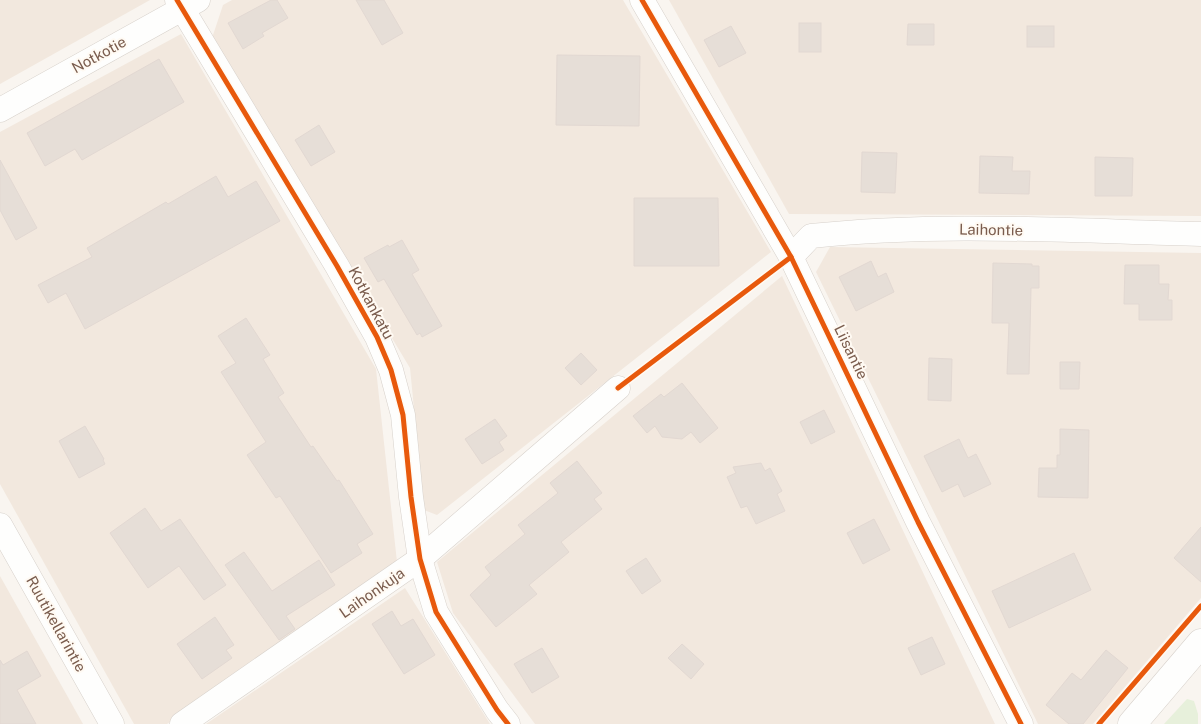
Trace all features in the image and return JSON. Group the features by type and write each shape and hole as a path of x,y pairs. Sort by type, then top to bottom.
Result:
{"street":[{"name":"Liisantie","path":"642,0 791,256 918,522 1021,724"},
{"name":"Notkotie","path":"0,110 186,3"},
{"name":"Kotkankatu","path":"186,3 377,337 390,370 403,415 411,497 420,560 436,612 497,710 508,724"},
{"name":"Laihontie","path":"791,256 811,236 856,231 978,229 1201,234"},
{"name":"Laihonkuja","path":"182,724 420,560 618,388"},
{"name":"Ruutikellarintie","path":"0,525 112,724"},
{"path":"1132,724 1201,643"}],"shaded area":[{"path":"0,0 150,0 0,84"},
{"path":"232,0 623,0 771,252 437,515 424,510 410,368 212,38 223,5"},
{"path":"669,0 1201,0 1201,216 789,214"},
{"path":"181,34 376,369 397,562 167,724 134,724 0,484 0,132"},
{"path":"830,247 1201,253 1201,598 1093,724 1038,724 816,272"},
{"path":"782,276 995,724 535,724 453,613 437,562"},
{"path":"0,576 83,724 0,724"},
{"path":"405,588 490,724 206,724"}],"green space":[{"path":"1187,699 1194,701 1198,714 1198,724 1164,724"}],"building":[{"path":"271,0 277,0 288,18 262,33 264,36 243,49 228,23"},
{"path":"356,0 384,0 403,33 382,45"},
{"path":"799,23 821,23 821,52 799,52"},
{"path":"908,24 934,24 934,45 907,45"},
{"path":"731,26 746,53 719,67 704,40"},
{"path":"1027,26 1054,26 1054,47 1027,47"},
{"path":"557,55 640,56 639,126 556,125"},
{"path":"159,59 184,102 82,160 75,149 45,166 27,133"},
{"path":"319,125 335,152 311,166 295,140"},
{"path":"862,152 897,153 895,193 861,192"},
{"path":"980,156 1013,157 1012,171 1030,171 1029,194 979,193"},
{"path":"1095,157 1133,158 1132,196 1095,196"},
{"path":"0,160 37,228 16,240 0,210"},
{"path":"216,176 228,197 256,181 280,221 85,329 66,293 48,303 38,285 92,257 87,248 166,202 168,204"},
{"path":"634,198 718,198 719,266 634,266"},
{"path":"402,240 419,270 412,274 442,326 422,337 420,333 417,335 384,279 378,282 364,258"},
{"path":"871,261 878,277 886,273 894,292 856,311 839,277"},
{"path":"993,263 1032,264 1032,266 1039,266 1039,288 1031,288 1029,374 1007,374 1009,323 992,323"},
{"path":"1125,265 1159,265 1159,284 1169,284 1168,300 1172,300 1172,320 1139,320 1139,304 1124,304"},
{"path":"246,318 270,355 263,359 284,393 278,397 311,447 313,446 337,481 339,480 373,534 357,544 362,553 331,573 280,496 276,498 247,455 266,442 221,372 236,363 218,336"},
{"path":"581,353 597,370 581,385 565,368"},
{"path":"929,358 952,359 951,401 928,400"},
{"path":"1060,362 1080,362 1079,389 1060,389"},
{"path":"682,383 718,428 700,443 691,432 682,439 662,437 655,426 647,433 633,416 661,394 664,397"},
{"path":"824,410 835,432 811,444 800,422"},
{"path":"495,419 507,436 499,442 504,450 482,464 465,439"},
{"path":"85,426 105,464 79,478 59,441"},
{"path":"1060,429 1089,430 1088,498 1038,497 1039,468 1057,468 1057,455 1060,455"},
{"path":"959,439 968,458 976,454 991,484 964,497 958,484 942,492 924,456"},
{"path":"577,461 602,493 594,499 602,509 561,542 569,552 529,585 537,594 496,627 470,595 491,575 485,567 525,534 518,525 558,493 550,483"},
{"path":"761,463 765,471 770,468 782,491 777,494 785,511 756,524 747,506 741,508 727,477 736,473 733,467"},
{"path":"145,508 161,531 180,519 226,585 204,600 179,566 148,588 110,533"},
{"path":"874,519 890,550 863,564 847,533"},
{"path":"1201,527 1201,582 1174,558"},
{"path":"244,552 272,591 319,560 335,585 286,616 295,629 279,640 225,565"},
{"path":"1074,553 1091,590 1009,628 992,591"},
{"path":"646,558 661,581 642,594 626,571"},
{"path":"392,611 401,626 413,619 435,655 404,674 372,624"},
{"path":"215,617 234,645 226,650 232,658 202,679 177,644"},
{"path":"932,637 945,664 921,675 908,648"},
{"path":"682,644 704,664 691,679 668,658"},
{"path":"542,648 559,677 532,693 514,664"},
{"path":"1106,650 1128,668 1083,724 1069,724 1046,705 1072,673 1081,680"},
{"path":"27,651 41,676 17,690 36,724 0,724 0,660 3,665"}],"cycle path":[{"path":"177,0 337,266 377,337 391,370 403,415 411,497 420,559 436,612 497,710 508,724"},
{"path":"642,0 791,257 918,522 1021,724"},
{"path":"618,388 791,257"},
{"path":"1099,724 1201,606"}]}
